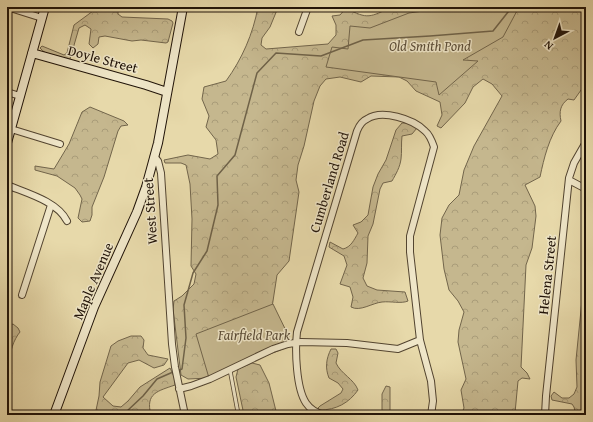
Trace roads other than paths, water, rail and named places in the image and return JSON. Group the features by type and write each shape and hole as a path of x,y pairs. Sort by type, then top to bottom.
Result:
{"main road":[{"path":"7,143 45,7"},
{"name":"West Street","path":"154,156 182,7"},
{"name":"Doyle Street","path":"32,53 167,92"},
{"name":"Maple Avenue","path":"54,415 94,307 137,212 154,156"}],"street":[{"path":"7,7 42,18"},
{"path":"299,32 308,7"},
{"path":"7,92 20,96"},
{"name":"Cumberland Road","path":"324,415 310,408 302,396 299,384 296,332 356,131 368,118 378,115 405,118 426,131 431,138 434,147 410,236 410,252 420,340 431,382 434,401 431,415"},
{"path":"11,129 60,144"},
{"name":"Helena Street","path":"545,415 558,274 569,180 574,163 586,142"},
{"name":"West Street","path":"154,156 158,161 161,173 170,324 176,376 185,415"},
{"path":"569,180 586,189"},
{"path":"7,186 36,196 51,205 63,215 67,221"},
{"path":"22,295 51,205"},
{"path":"179,389 191,386 230,370 273,349 296,343 348,343 398,349 420,340"}],"lane":[{"path":"230,370 238,413 237,415"}],"waterway":[{"path":"177,371 182,369 186,338 184,305 193,273 207,251 218,205 217,176 235,155 257,73 276,53 321,56 363,40 493,31 512,7"},
{"path":"125,415 126,412 143,396 157,379 173,372"}],"park label":[{"name":"Old Smith Pond","path":"430,46"},
{"name":"Fairfield Park","path":"254,335"}]}
